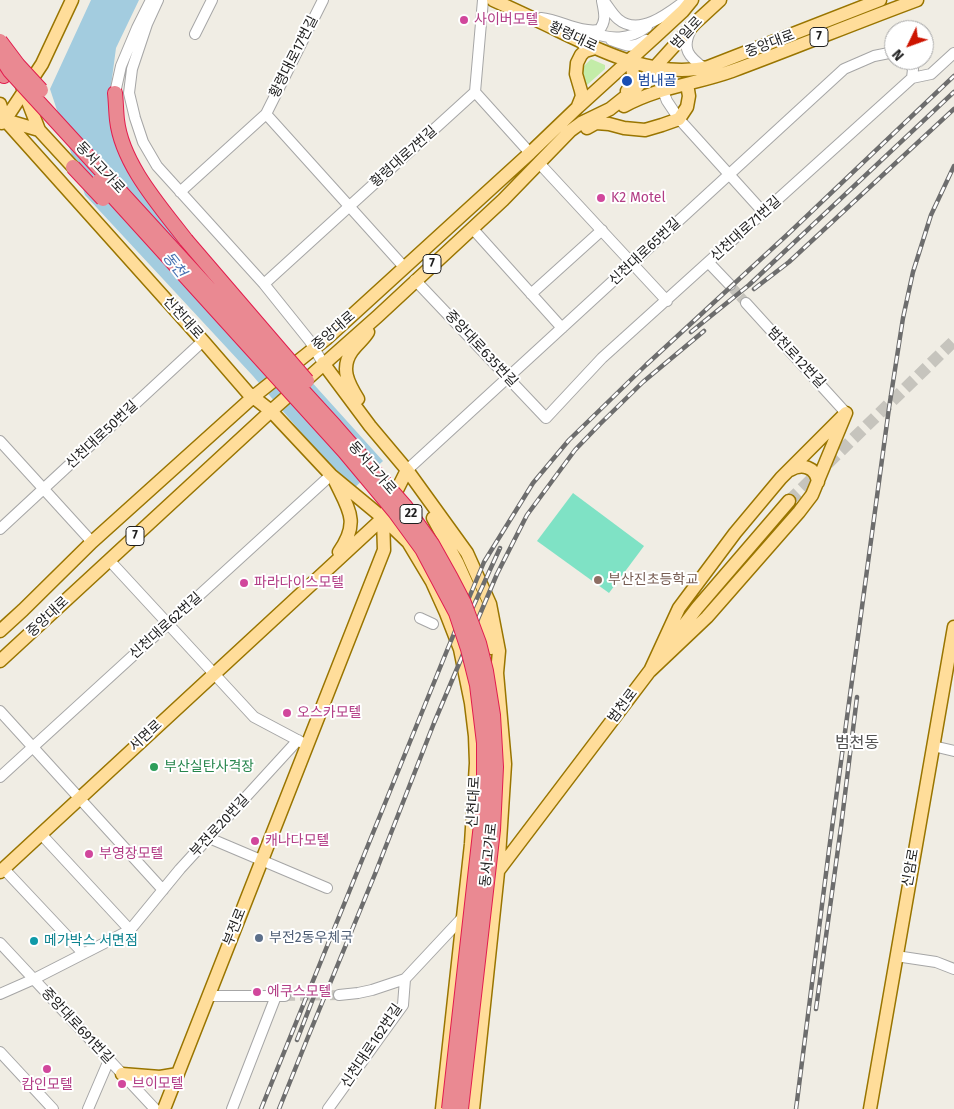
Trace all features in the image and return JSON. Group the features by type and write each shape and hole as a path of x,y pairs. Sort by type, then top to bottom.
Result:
{"highway":[{"path":"0,41 18,65 138,196 161,234"},
{"name":"동서고가로","path":"0,56 10,71 161,234 405,506 432,544 464,603 486,671 493,715 496,767 492,840 461,1109"},
{"name":"동서고가로","path":"1,73 344,450 396,512 422,549 456,613 468,648 477,685 484,743 484,780 481,824 450,1109"},
{"path":"115,93 117,121 122,142 148,190 186,240 316,393 335,426"},
{"path":"73,167 422,549"}],"main road":[{"path":"39,130 2,121 42,64 72,0"},
{"name":"황령대로","path":"493,0 595,48 628,60 656,67"},
{"name":"범일로","path":"628,60 683,11 692,0"},
{"name":"범일로","path":"656,67 695,23 720,0"},
{"name":"중앙대로","path":"0,661 503,200 570,131 610,109 635,89 656,67 667,70 704,68 880,0"},
{"name":"중앙대로","path":"555,148 580,131 611,116 636,99 662,89 688,90 722,74 917,0"},
{"path":"0,48 16,69 39,130 73,167"},
{"path":"578,107 582,91 576,74 577,63 585,51 595,48"},
{"name":"중앙대로","path":"0,631 92,542 253,397 314,348 530,152 628,60 632,66 634,82 618,103"},
{"path":"596,123 645,130 679,119 687,107 688,90"},
{"name":"신천대로","path":"0,104 2,121 203,341 248,393 271,411 331,474 408,542 432,582 446,613 460,649 471,703 476,763 471,844 442,1109"},
{"path":"370,426 366,412 351,388 346,374 346,363 352,351 366,336 378,316"},
{"name":"신천대로","path":"324,363 370,426 407,470 457,562 480,613 498,673 505,764 498,872 472,1109"},
{"path":"650,671 679,608 735,533 781,478 846,412"},
{"path":"650,671 707,617 812,495 846,412"},
{"path":"781,478 792,468 799,466 806,467 813,472 818,482"},
{"path":"383,518 407,470"},
{"name":"서면로","path":"324,572 346,542 352,523 346,503 331,474"},
{"name":"범천로","path":"463,917 697,608 789,501"},
{"name":"서면로","path":"2,870 383,518"},
{"name":"부전로","path":"164,1109 262,860 303,743 384,550 383,518"},
{"name":"신암로","path":"870,1109 954,627"},
{"path":"122,1074 160,1077 178,1074"}],"street":[{"path":"115,93 121,66 151,0"},
{"path":"158,0 147,24 132,68 129,93 143,142 157,166 264,284 324,363"},
{"path":"195,34 212,0"},
{"name":"황령대로17번길","path":"180,192 266,114 323,0"},
{"path":"483,0 475,92 530,152"},
{"path":"582,30 599,30 603,25 605,16 602,0"},
{"path":"602,0 618,20 628,25 639,26 656,20"},
{"path":"603,37 617,39 632,35 686,0"},
{"path":"532,18 544,18 603,37 624,46 638,46 656,36"},
{"path":"695,23 686,39 686,48 690,56 704,68"},
{"name":"신천대로71번길","path":"546,418 602,358 912,78 931,74 954,53"},
{"name":"신천대로65번길","path":"407,470 844,69 874,56 884,54"},
{"path":"656,67 667,101 679,119 764,213"},
{"path":"912,78 913,70"},
{"name":"황령대로7번길","path":"264,284 475,92"},
{"name":"황령대로17번길","path":"266,114 404,267"},
{"path":"539,163 667,301"},
{"path":"472,228 562,328"},
{"path":"532,294 602,230"},
{"path":"709,263 730,285"},
{"name":"중앙대로635번길","path":"415,280 546,418"},
{"name":"범천로12번길","path":"746,304 846,412"},
{"name":"신천대로50번길","path":"0,529 203,341"},
{"path":"0,441 92,542"},
{"name":"신천대로62번길","path":"0,777 331,474"},
{"path":"109,560 254,717 303,743"},
{"path":"420,618 433,624"},
{"path":"0,712 163,890"},
{"name":"부전로20번길","path":"0,994 34,979 130,930 180,869 303,743"},
{"path":"933,746 954,750"},
{"path":"41,834 130,930"},
{"path":"209,838 327,888"},
{"path":"2,870 83,953"},
{"path":"339,995 372,990 405,980 463,917"},
{"name":"중앙대로691번길","path":"0,943 155,1109"},
{"path":"896,956 936,962 954,968"},
{"name":"신천대로162번길","path":"328,1109 403,1005 405,980"},
{"path":"208,996 281,996 232,1109"},
{"path":"0,1052 53,1109"},
{"path":"88,1109 108,1060"}],"green space":[{"path":"591,59 605,65 605,69 587,85 583,81 582,68"},
{"path":"573,493 644,546 609,593 537,541"}],"water":[{"name":"동천","path":"91,0 139,0 116,48 111,86 112,116 121,156 281,348 383,461 351,491 253,376 85,195 50,89"}],"tunnel":[{"path":"730,285 746,303"},
{"path":"789,501 954,341"},
{"path":"285,996 339,995"}],"railway":[{"path":"261,1109 484,562 533,483 569,440 646,365 788,234 954,76"},
{"path":"691,332 749,285 954,92"},
{"path":"754,289 789,262 954,109"},
{"path":"796,1109 829,850 903,318 913,272 931,215 954,166"},
{"path":"279,1109 375,874 434,723 497,574 527,515 575,450 600,424 643,382 704,331"},
{"path":"473,607 500,548"},
{"path":"816,1009 857,697"},
{"path":"297,1040 316,991"}],"place":[{"name":"사이버모텔","path":"464,20"},
{"name":"범내골","path":"627,81"},
{"name":"K2 Motel","path":"601,198"},
{"name":"부산진초등학교","path":"598,580"},
{"name":"파라다이스모텔","path":"244,583"},
{"name":"오스카모텔","path":"287,713"},
{"name":"부산실탄사격장","path":"154,767"},
{"name":"캐나다모텔","path":"255,841"},
{"name":"부영장모텔","path":"89,854"},
{"name":"부전2동우체국","path":"259,938"},
{"name":"메가박스 서면점","path":"34,941"},
{"name":"에쿠스모텔","path":"257,992"},
{"name":"캄인모텔","path":"47,1069"},
{"name":"브이모텔","path":"122,1084"}],"district":[{"name":"범천동","path":"857,744"}]}
